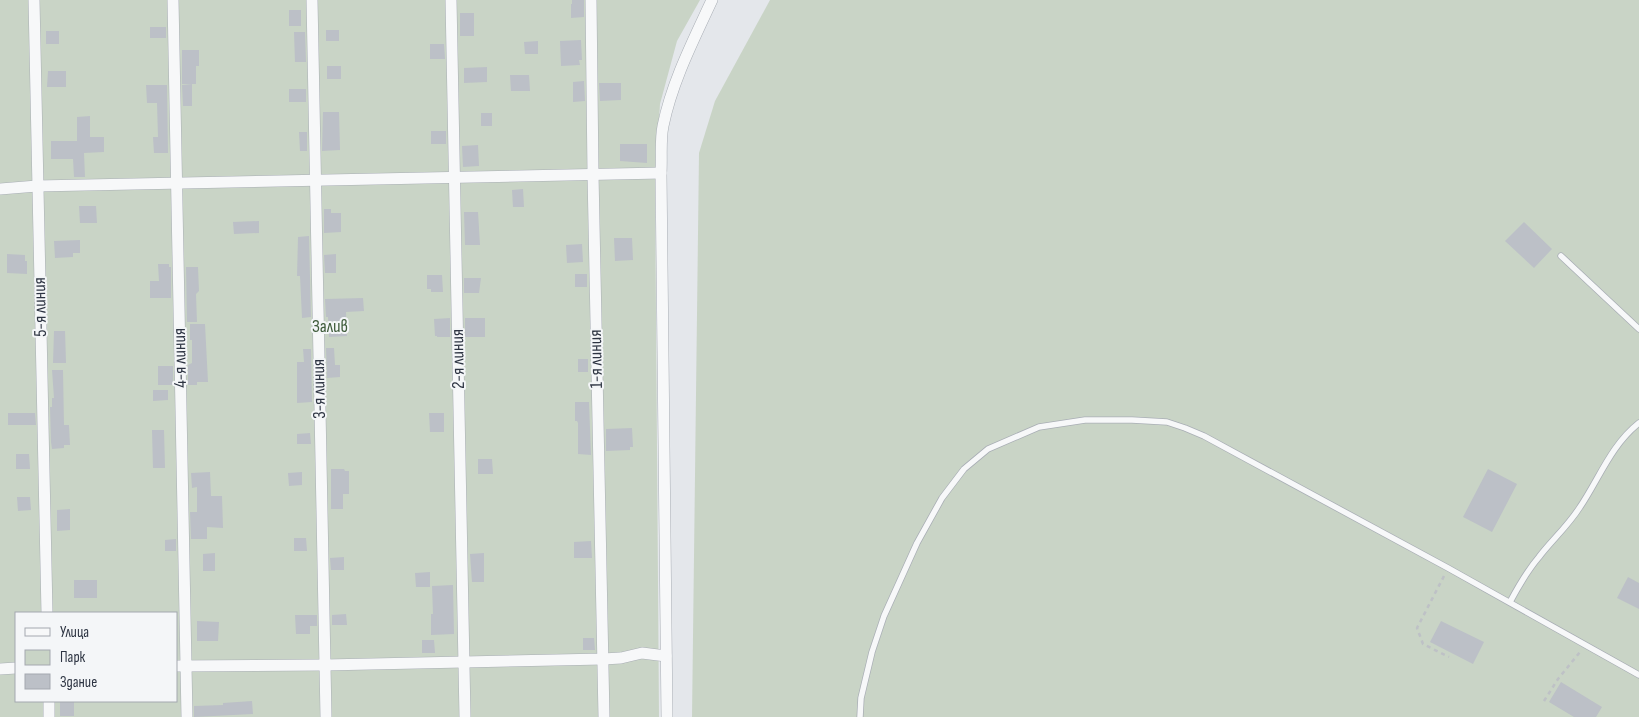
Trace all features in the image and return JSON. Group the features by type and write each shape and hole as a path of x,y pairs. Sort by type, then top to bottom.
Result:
{"street":[{"name":"5-я линия","path":"34,0 47,612"},
{"name":"4-я линия","path":"173,0 177,184 181,666 187,717"},
{"name":"3-я линия","path":"312,0 326,717"},
{"name":"2-я линия","path":"452,0 465,717"},
{"name":"1-я линия","path":"591,0 604,717"},
{"path":"667,717 662,128 670,99 689,50 712,0"},
{"path":"0,189 37,186 661,173"},
{"path":"181,666 602,660 642,653 666,656"},
{"path":"0,669 15,668"},
{"path":"49,702 49,717"}],"lane":[{"path":"1561,256 1639,329"},
{"path":"860,717 861,698 872,652 884,616 917,543 942,498 964,469 988,449 1039,427 1085,420 1167,422 1204,436 1639,674"},
{"path":"1510,602 1523,578 1580,508 1622,439 1639,423"}],"path":[{"path":"1448,568 1417,628 1423,644 1449,657"},
{"path":"1544,701 1585,644"}],"green space":[{"name":"Залив","path":"0,0 700,0 677,41 660,104 655,180 659,717 0,717"},
{"path":"770,0 1639,0 1639,717 692,717 699,153 715,101"}],"building":[{"path":"572,0 584,0 584,17 571,18"},
{"path":"289,10 301,10 301,26 289,26"},
{"path":"460,13 474,13 474,36 460,36"},
{"path":"150,27 166,27 166,38 150,38"},
{"path":"326,30 339,30 339,41 326,41"},
{"path":"46,31 59,31 59,44 46,44"},
{"path":"294,32 305,32 306,62 295,62"},
{"path":"581,40 582,60 579,60 580,65 561,66 560,41"},
{"path":"538,41 538,54 525,54 524,42"},
{"path":"430,44 444,44 445,59 430,59"},
{"path":"182,50 199,50 199,66 196,66 196,84 182,84"},
{"path":"327,66 341,66 341,79 327,79"},
{"path":"487,67 487,82 464,83 464,68"},
{"path":"48,71 66,71 66,87 47,87"},
{"path":"510,75 529,75 530,91 511,91"},
{"path":"584,81 585,101 573,102 573,82"},
{"path":"599,83 621,83 621,100 600,101"},
{"path":"192,84 192,106 183,106 182,85"},
{"path":"146,85 167,85 168,153 154,153 153,137 158,137 157,103 147,103"},
{"path":"289,89 306,89 306,102 289,102"},
{"path":"323,112 339,112 340,150 322,151"},
{"path":"481,113 492,113 492,126 481,126"},
{"path":"90,116 90,137 104,137 104,152 84,153 85,177 74,177 73,159 51,159 51,141 77,141 77,117"},
{"path":"431,131 446,131 446,144 431,144"},
{"path":"299,132 307,132 307,151 300,151"},
{"path":"620,144 647,144 647,163 620,161"},
{"path":"478,145 479,166 463,167 462,146"},
{"path":"523,189 524,207 513,207 512,190"},
{"path":"79,206 96,206 97,223 80,223"},
{"path":"324,209 331,209 331,213 341,213 341,232 324,233"},
{"path":"464,212 478,212 480,245 465,245"},
{"path":"259,221 259,233 234,234 233,222"},
{"path":"1524,222 1552,249 1534,268 1505,241"},
{"path":"309,236 311,317 302,318 300,276 297,276 298,237"},
{"path":"614,238 632,238 633,260 615,261"},
{"path":"80,240 80,253 73,253 73,257 55,258 54,241"},
{"path":"582,244 583,262 567,263 566,245"},
{"path":"7,254 25,255 27,274 7,273"},
{"path":"336,254 336,273 325,273 324,255"},
{"path":"158,264 169,264 169,267 171,267 171,298 150,298 150,281 159,281"},
{"path":"186,267 198,267 199,291 196,294 197,322 187,322"},
{"path":"575,274 587,274 587,287 575,287"},
{"path":"427,275 442,275 443,292 431,292 431,289 427,289"},
{"path":"464,278 481,278 479,293 464,293"},
{"path":"363,298 364,311 346,312 347,336 329,337 325,299"},
{"path":"450,318 450,337 435,336 434,319"},
{"path":"465,318 485,318 485,337 465,337"},
{"path":"190,324 205,324 208,382 197,382 197,385 188,385 188,365 192,363"},
{"path":"54,331 65,331 66,363 53,363"},
{"path":"326,348 334,348 335,365 340,365 340,377 327,378"},
{"path":"303,349 311,349 312,402 297,403 297,362 304,362"},
{"path":"578,359 588,359 588,372 578,372"},
{"path":"158,366 173,366 173,385 158,385"},
{"path":"52,370 63,370 64,425 69,425 70,445 64,445 64,448 52,449 50,407 52,407 52,398 54,398"},
{"path":"153,390 168,390 168,400 153,401"},
{"path":"575,402 589,402 591,455 578,454 578,423 575,421"},
{"path":"8,413 35,413 36,425 8,425"},
{"path":"429,413 444,413 444,432 430,432"},
{"path":"632,428 633,447 630,447 630,450 606,451 606,429"},
{"path":"152,430 164,430 165,468 153,468"},
{"path":"310,433 311,444 297,444 297,434"},
{"path":"16,454 29,454 30,469 16,469"},
{"path":"478,459 492,459 493,474 478,474"},
{"path":"331,469 349,471 349,494 343,494 343,509 331,509"},
{"path":"1488,469 1517,484 1492,532 1463,517"},
{"path":"210,472 211,496 222,496 223,528 207,527 207,539 191,539 190,512 197,512 197,487 192,488 191,473"},
{"path":"302,472 302,485 289,486 288,473"},
{"path":"17,497 30,497 31,510 18,511"},
{"path":"70,509 70,530 57,531 57,510"},
{"path":"294,538 306,538 307,551 294,551"},
{"path":"176,539 176,551 165,551 165,540"},
{"path":"591,541 592,558 574,558 574,542"},
{"path":"215,553 215,571 203,571 203,554"},
{"path":"484,553 484,582 472,582 470,554"},
{"path":"344,557 344,570 331,570 330,558"},
{"path":"430,572 430,587 416,587 415,573"},
{"path":"1628,577 1639,583 1639,609 1617,598"},
{"path":"74,580 97,580 97,598 74,598"},
{"path":"453,585 454,634 431,635 431,614 433,614 432,586"},
{"path":"346,614 347,625 332,625 332,615"},
{"path":"295,615 317,615 317,626 310,626 310,634 296,634"},
{"path":"197,621 219,622 218,641 197,641"},
{"path":"1441,621 1484,642 1473,664 1430,642"},
{"path":"583,638 594,638 595,650 583,650"},
{"path":"422,640 434,640 435,653 422,653"},
{"path":"1561,682 1602,707 1596,717 1574,717 1549,702"},
{"path":"252,701 253,714 194,717 194,706"},
{"path":"60,702 74,702 74,716 60,716"}]}
